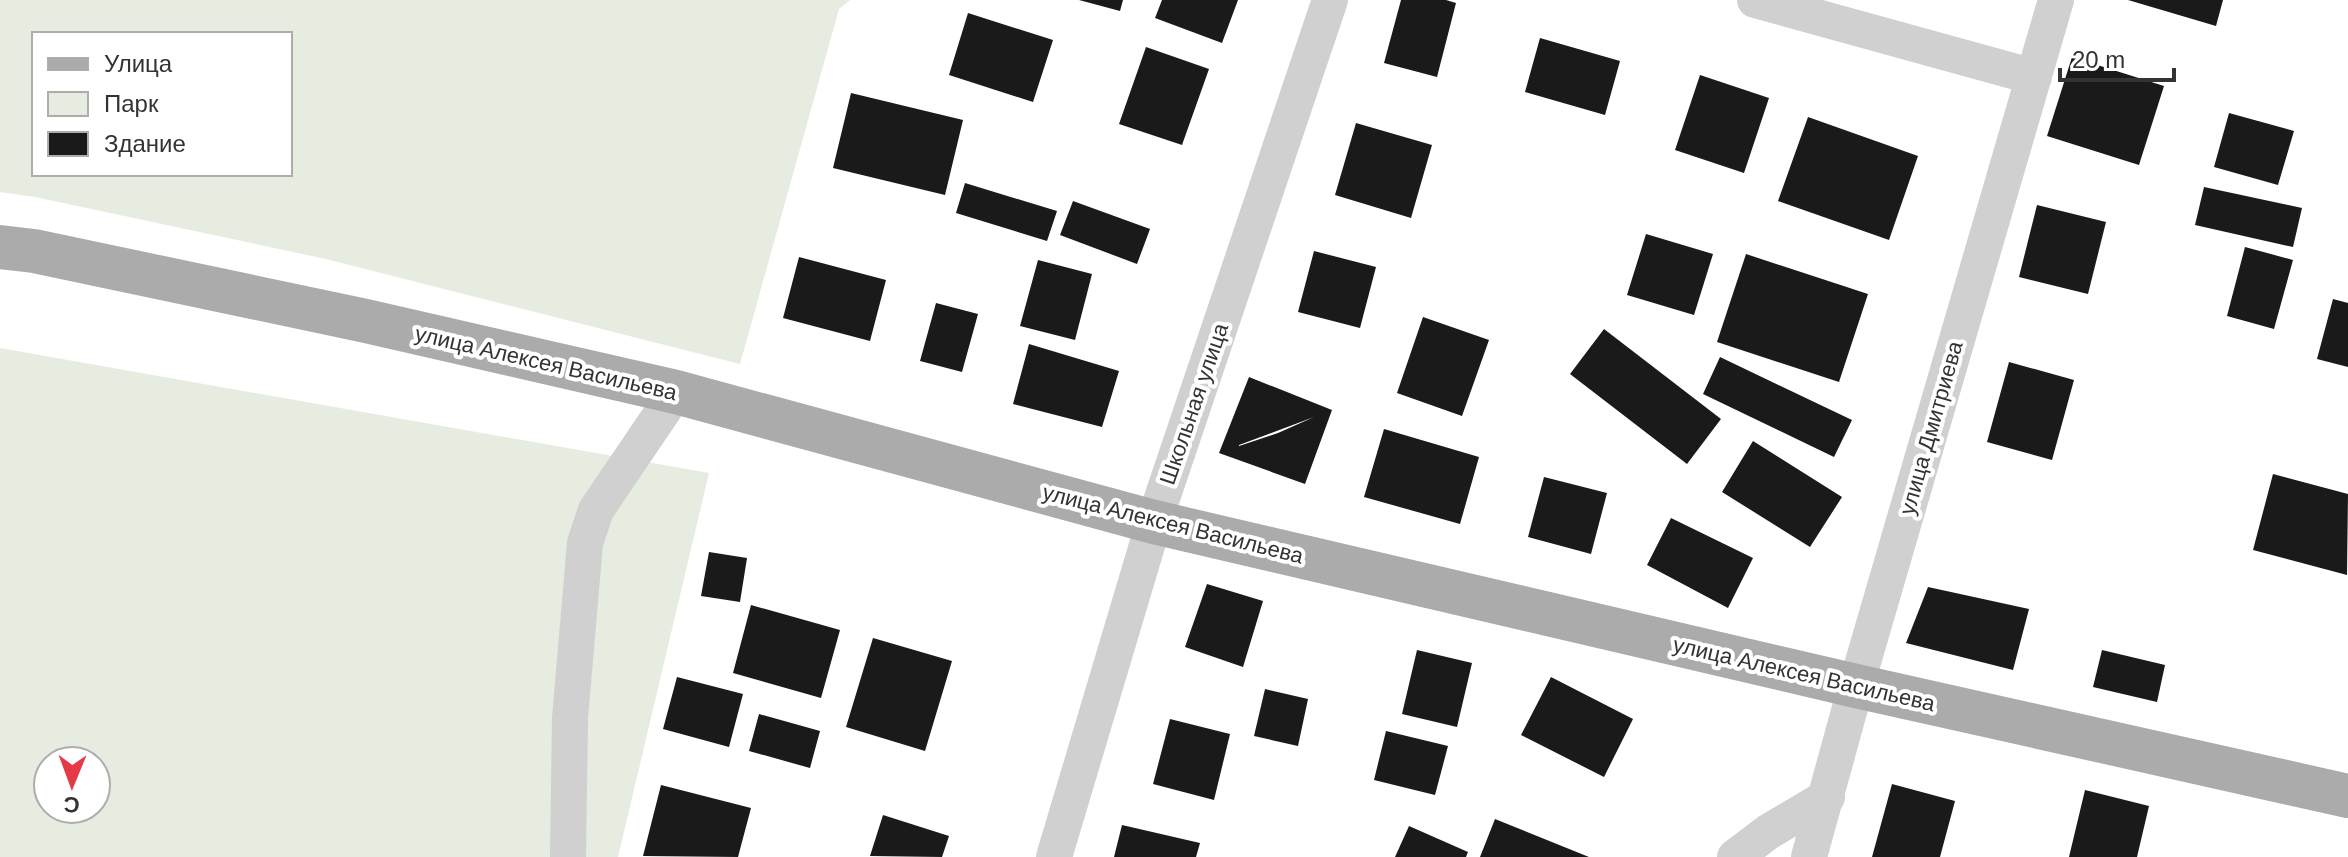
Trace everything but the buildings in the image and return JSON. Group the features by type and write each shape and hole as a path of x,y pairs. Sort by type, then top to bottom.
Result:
{"main road":[{"name":"улица Алексея Васильева","path":"0,247 34,251 366,321 676,392 1154,522 1856,686 2348,796"}],"street":[{"name":"Школьная улица","path":"1054,857 1154,522 1330,0"},
{"path":"1755,0 2034,77"},
{"name":"улица Дмитриева","path":"1809,857 2056,0"},
{"path":"568,857 570,718 585,543 596,510 676,392"},
{"path":"1735,857 1768,832 1827,797"}],"green space":[{"path":"0,0 850,0 839,9 740,364 326,259 0,192"},
{"path":"0,348 709,473 618,857 0,857"}]}
